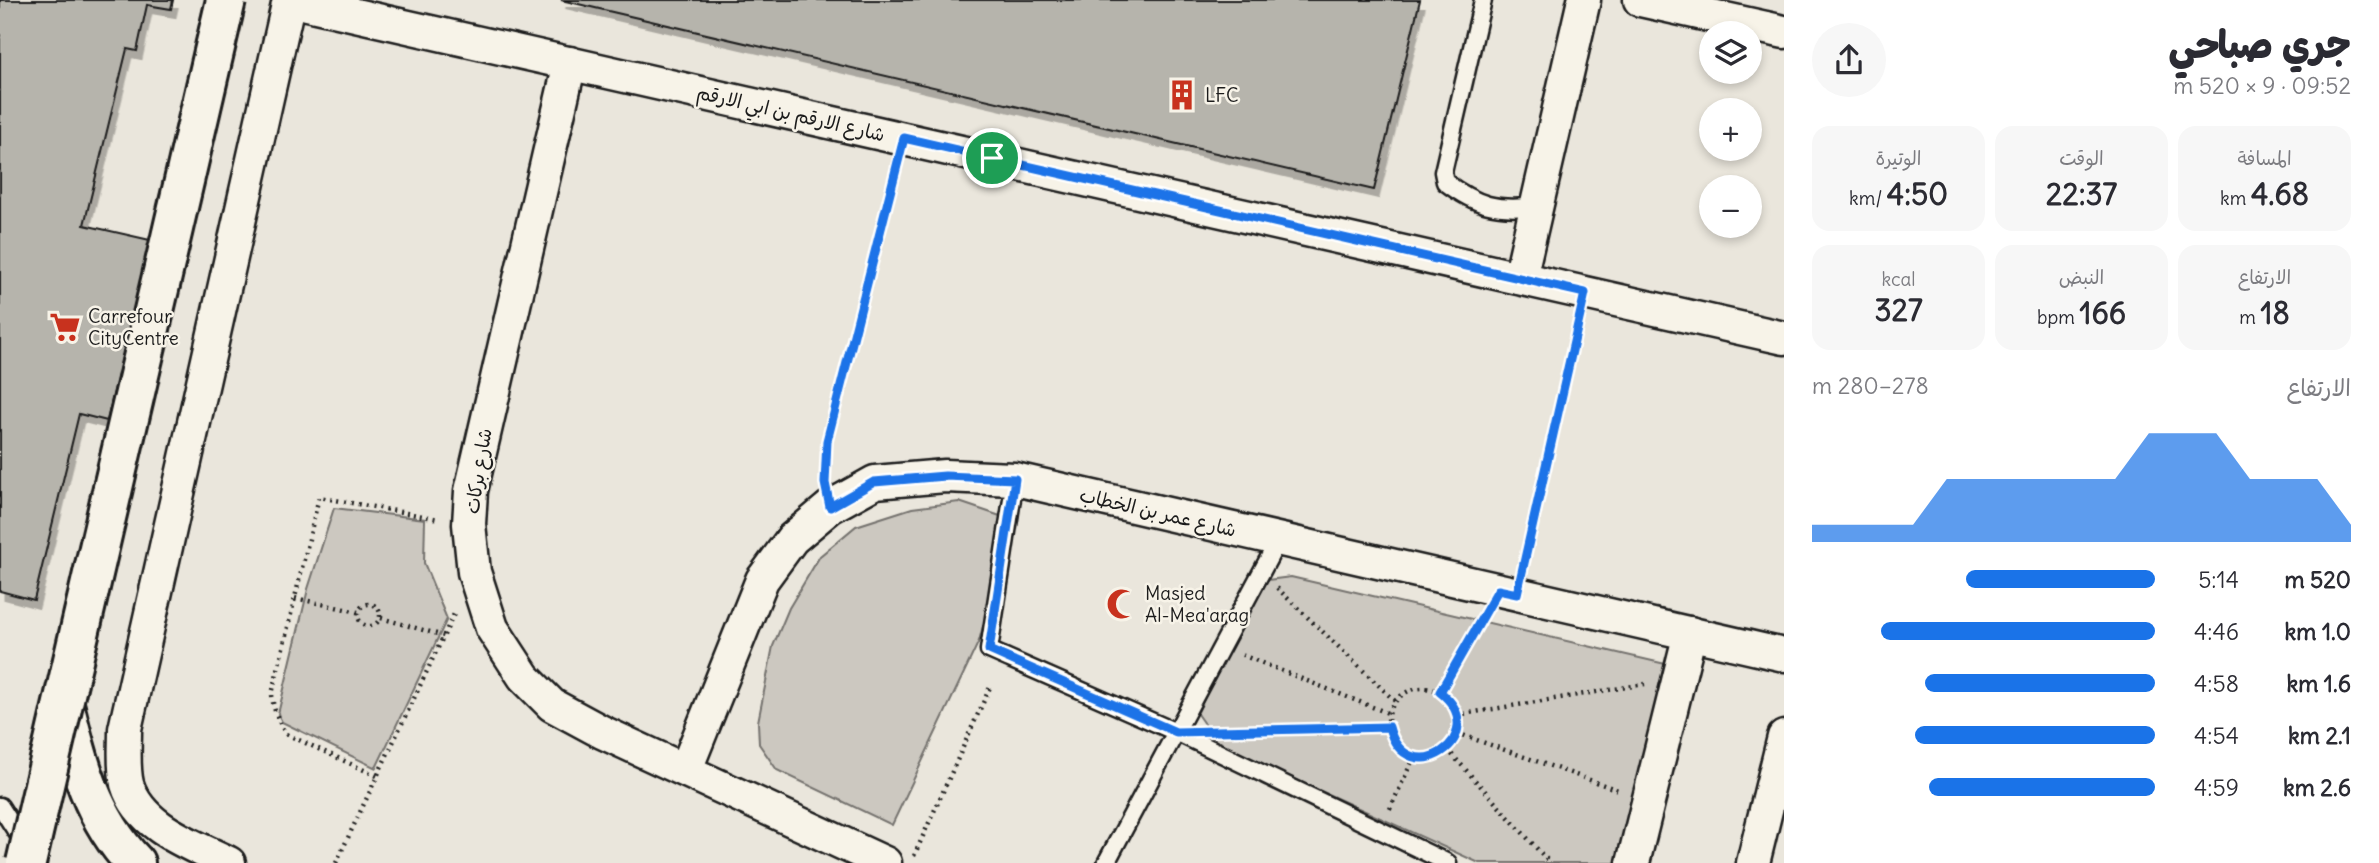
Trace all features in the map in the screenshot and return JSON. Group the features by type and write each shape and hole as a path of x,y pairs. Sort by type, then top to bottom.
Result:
{"main road":[{"path":"26,863 226,0"},
{"path":"64,704 79,766 90,796 105,825 135,863"}],"street":[{"name":"شارع الارقم بن ابي الارقم","path":"289,0 1784,338"},
{"path":"229,863 162,829 141,810 128,786 124,761 125,729 289,0"},
{"path":"1520,278 1584,0"},
{"path":"1640,0 1784,32"},
{"name":"شارع بركات","path":"570,63 471,491 470,524 474,572 492,628 524,677 552,705 602,732 885,863"},
{"name":"شارع عمر بن الخطاب","path":"686,769 762,580 792,540 830,507 874,482 945,476 1015,479 1784,655"},
{"path":"1633,863 1690,633"},
{"path":"1753,863 1775,813 1784,737"}],"lane":[{"path":"1483,0 1443,172 1445,182 1464,197 1488,206 1512,209 1537,206"},
{"path":"1015,479 989,650 1176,732 1448,863"},
{"path":"1107,863 1279,539"},
{"path":"0,806 34,863"}],"path":[{"path":"830,507 825,483 827,441 904,138"},
{"path":"1440,692 1508,592 1585,293"},
{"path":"377,776 286,734 272,707 272,694 319,497 470,524"},
{"path":"336,863 474,572"},
{"path":"1261,573 1396,702"},
{"path":"295,598 358,612"},
{"path":"370,603 378,608 380,617 375,625 366,626 359,620 358,612 365,604 370,603"},
{"path":"380,617 444,636"},
{"path":"1221,647 1390,714"},
{"path":"1457,715 1677,679"},
{"path":"911,863 991,685"},
{"path":"1421,689 1440,692 1454,706 1457,733 1447,749 1437,755 1414,757 1397,746 1389,727 1390,714 1403,695 1421,689"},
{"path":"1229,731 1389,727"},
{"path":"1457,733 1649,801"},
{"path":"1447,749 1549,863"},
{"path":"1381,829 1414,757"}],"shaded area":[{"path":"959,502 1012,520 979,641 892,825 777,770 759,744 758,722 773,646 789,608 820,556 856,526 912,508"},
{"path":"334,508 425,519 424,563 447,619 376,768 282,722 278,714 308,589"},
{"path":"1291,577 1674,666 1628,863 1479,863 1218,744 1197,714 1260,581"}],"building":[{"name":"Carrefour CityCentre","path":"0,0 173,0 171,9 147,5 137,51 127,49 84,225 150,240 107,421 79,414 34,600 0,591"},
{"name":"LFC","path":"561,0 1420,0 1374,190"}],"place":[{"name":"LFC","path":"1182,95"},
{"name":"Carrefour CityCentre","path":"65,327"},
{"name":"Masjed Al-Mea'arag","path":"1122,604"}],"route":[{"path":"904,138 992,158 1585,293 1517,594 1498,590 1440,692 1454,706 1457,715 1457,733 1447,749 1426,758 1414,757 1397,746 1389,727 1176,732 989,650 1015,479 945,476 874,482 830,507 825,483 827,441 904,138"}]}
